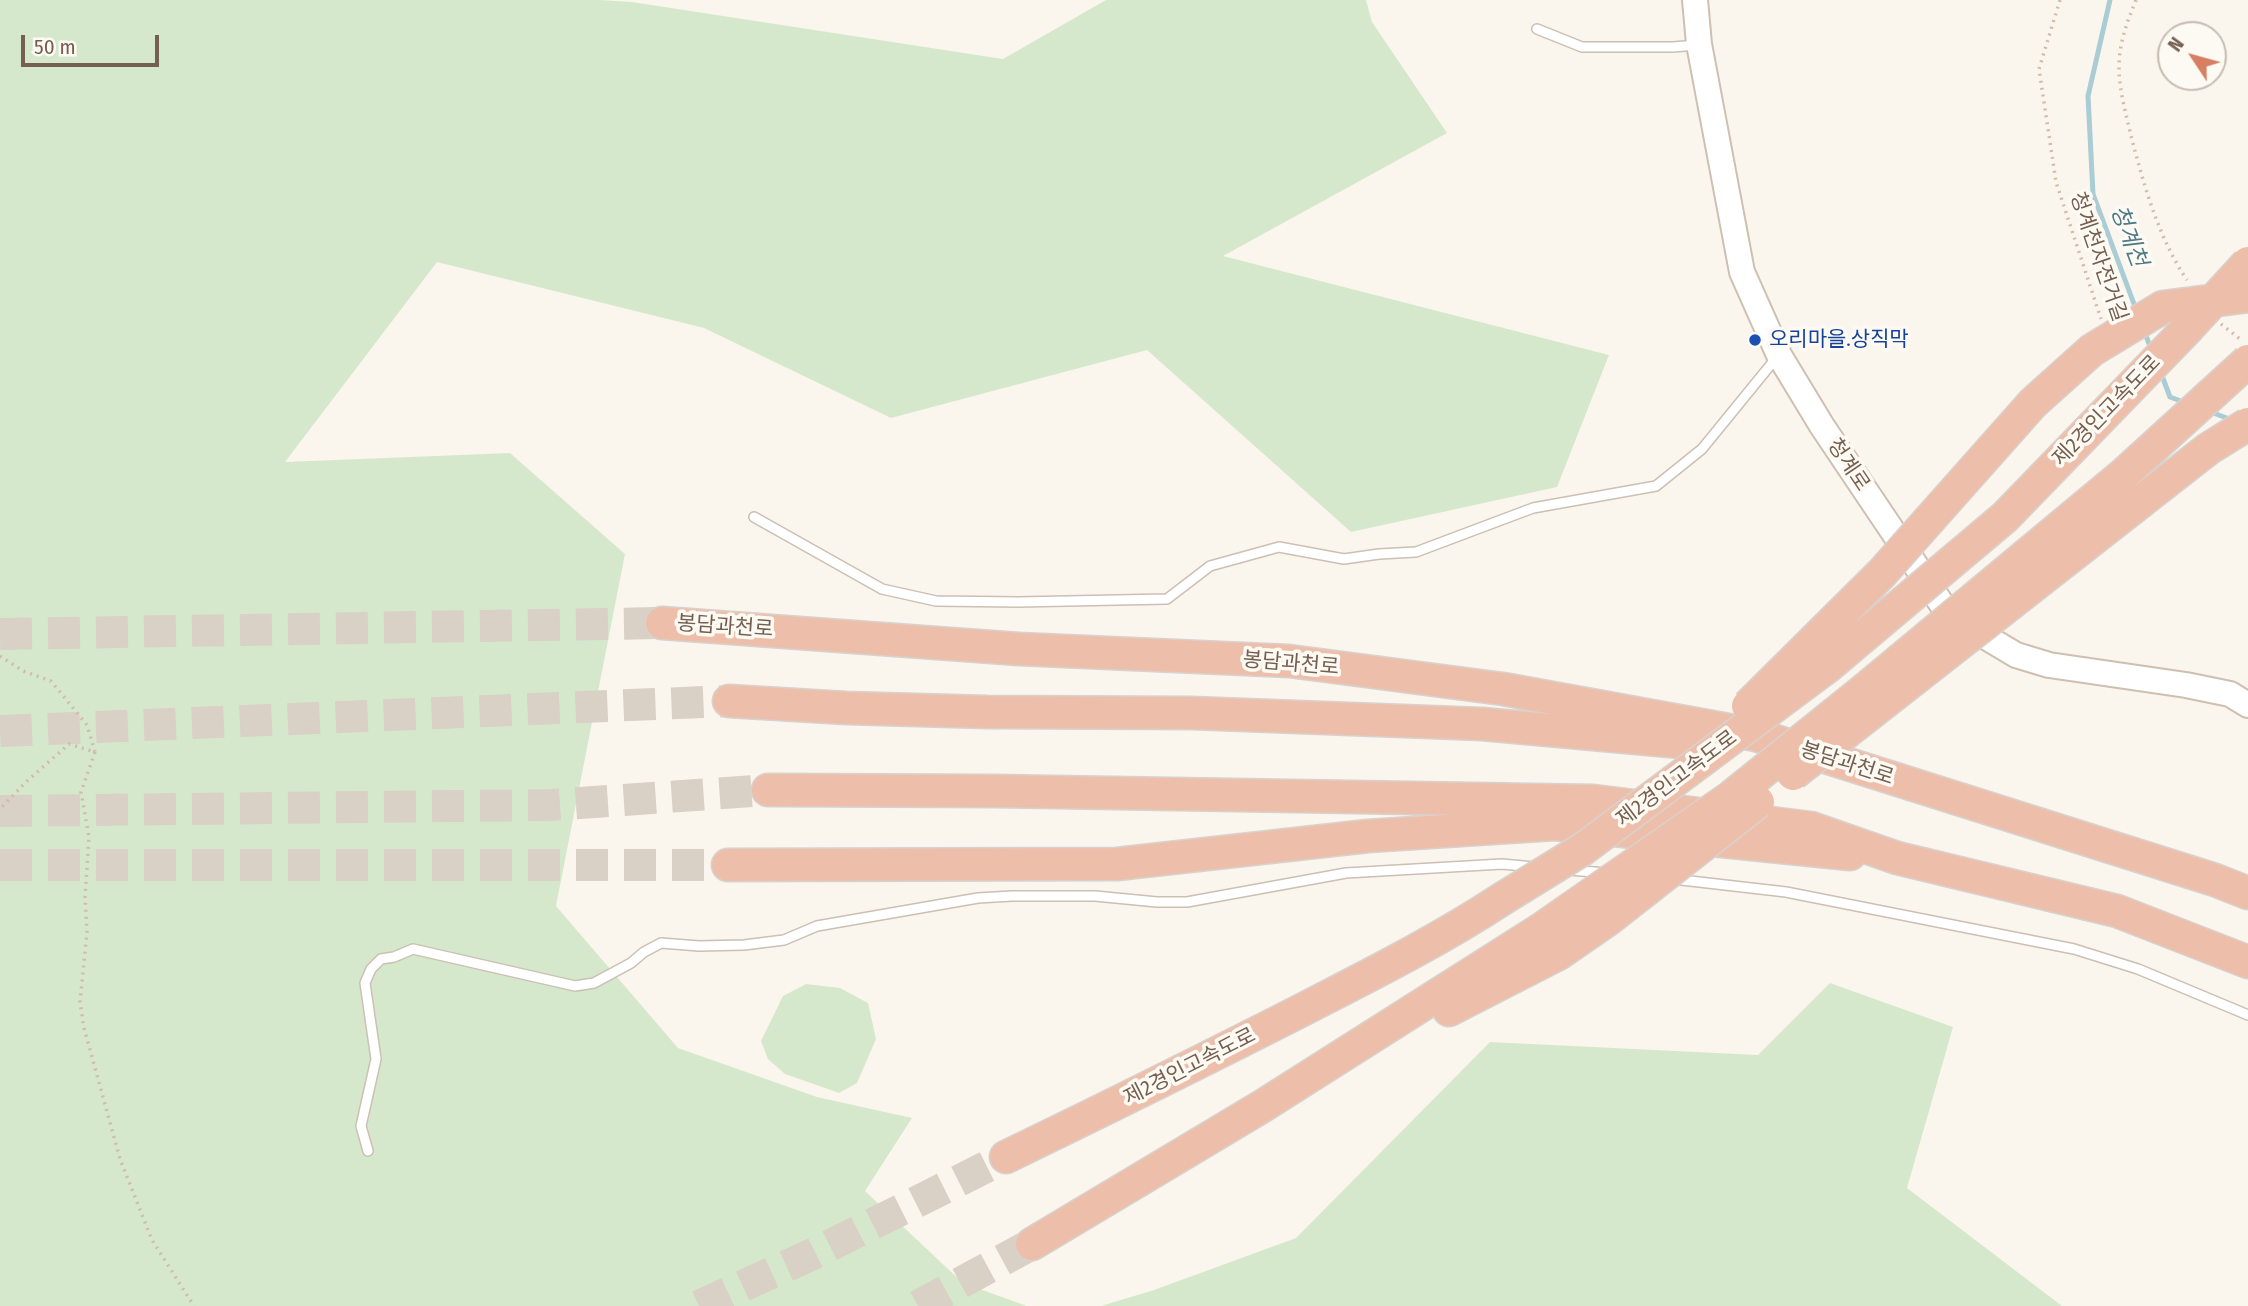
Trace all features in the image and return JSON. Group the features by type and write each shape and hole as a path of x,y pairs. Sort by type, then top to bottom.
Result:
{"highway":[{"name":"제2경인고속도로","path":"1006,1157 1405,957 1466,923 1583,849 1827,667 2005,517 2248,263"},
{"path":"1502,899 1748,706 1882,573 2033,403 2092,350 2163,307 2248,296"},
{"name":"제2경인고속도로","path":"1032,1244 1261,1107 1549,942 1863,691 2124,474 2248,361"},
{"path":"1549,942 1610,918 2208,449 2248,424"},
{"name":"봉담과천로","path":"662,623 1019,649 1289,662 1503,689 1756,735 2215,880 2248,893"},
{"name":"봉담과천로","path":"729,701 846,708 1192,713 1482,724 1681,742 1907,784"},
{"path":"768,790 1594,801 1811,828 1897,858 2118,911 2248,962"},
{"path":"728,865 1117,864 1368,836 1555,824 1897,858"}],"street":[{"name":"청계로","path":"1695,0 1699,44 1742,272 1779,355 1822,426 1949,615 2015,655 2049,665 2230,694 2248,705"}],"lane":[{"path":"1537,29 1582,47 1672,47 1699,44"},
{"path":"754,517 882,589 936,601 1167,598 1210,566 1279,547 1344,559 1416,552 1533,508 1656,486 1702,449 1779,355"},
{"path":"368,1151 361,1126 376,1059 365,983 371,969 381,959 394,957 413,948 575,986 594,983 661,943 699,946 783,940 817,926 978,898 1095,896 1187,902 1346,873 1502,864 1637,876"},
{"path":"1651,877 1786,892 2074,949 2138,969 2248,1015"}],"path":[{"name":"청계천자전거길","path":"2060,0 2039,69 2056,182 2101,319"},
{"path":"2136,0 2123,30 2119,66 2121,95 2153,212 2178,267 2191,286"},
{"path":"2221,324 2248,344"},
{"path":"0,656 23,671 51,681 87,726 95,752 81,792 89,837 85,897 87,932 80,1002 84,1028 120,1159 152,1240 194,1306"},
{"path":"0,809 69,744 95,752"}],"green space":[{"path":"0,0 600,0 632,2 1003,59 1106,0 1366,0 1372,22 1447,133 1223,256 1609,355 1557,487 1351,532 1147,350 891,418 704,328 437,262 285,462 510,453 625,554 556,906 678,1048 817,1097 912,1118 865,1191 963,1283 1027,1306 0,1306"},
{"path":"1830,983 1953,1027 1907,1188 2062,1306 1101,1306 1154,1290 1296,1238 1490,1042 1758,1055"},
{"path":"806,984 840,988 868,1003 876,1039 857,1083 839,1093 785,1074 768,1059 761,1041 783,996"}],"waterway":[{"name":"청계천","path":"2110,0 2088,96 2093,194 2137,312"},
{"name":"청계천","path":"2144,331 2152,351"},
{"name":"청계천","path":"2161,373 2170,397 2186,403"},
{"name":"청계천","path":"2208,411 2232,420"}],"tunnel":[{"path":"0,634 662,623"},
{"path":"0,731 729,701"},
{"path":"0,811 551,805 768,790"},
{"path":"0,865 728,865"},
{"path":"699,1306 815,1253 1006,1157"},
{"path":"918,1306 1032,1244"}],"place":[{"name":"오리마을.상직막","path":"1755,340"}]}
